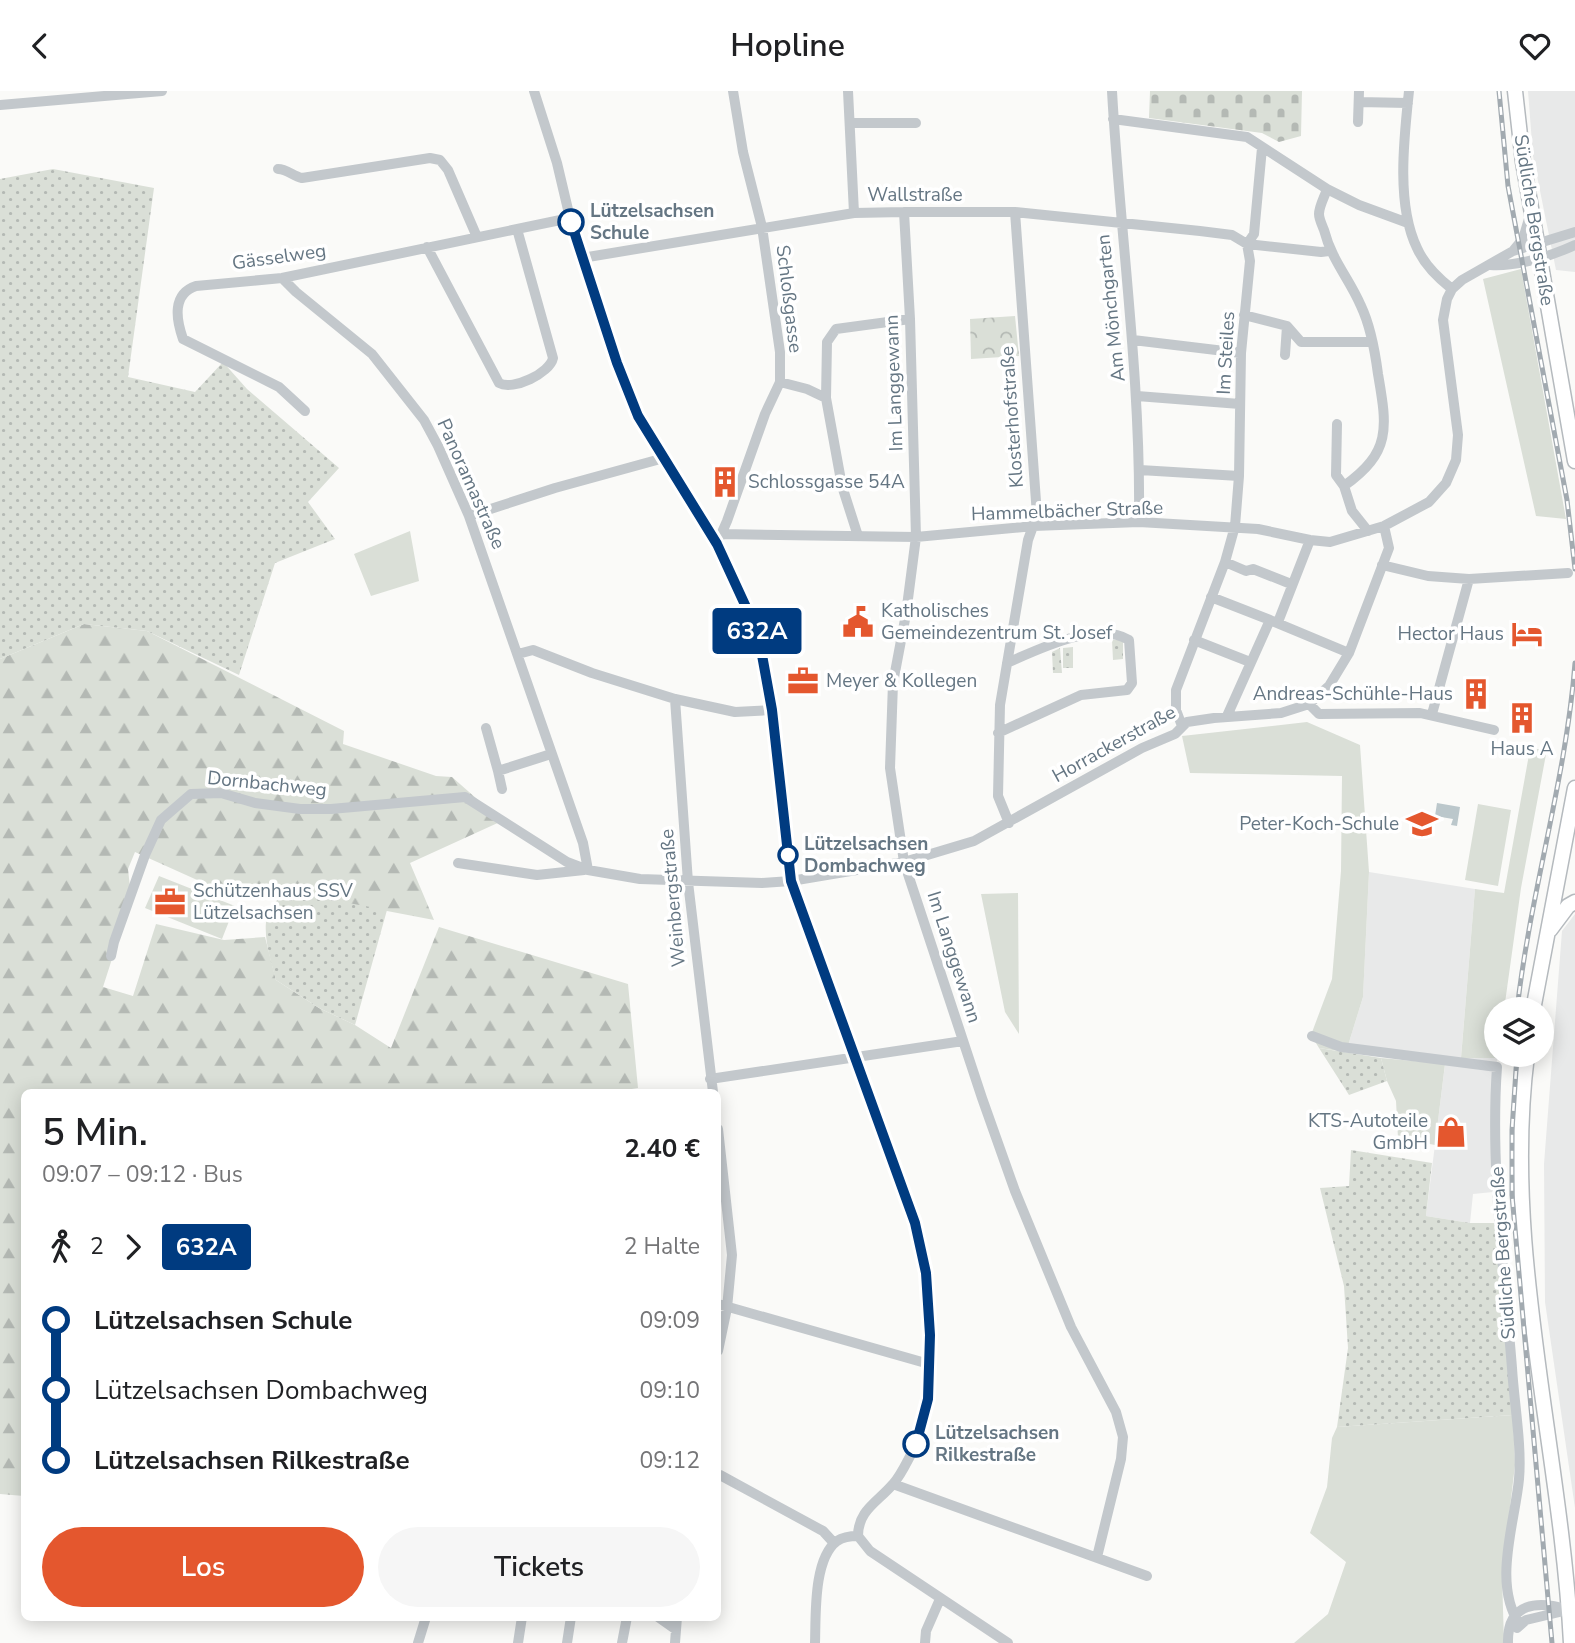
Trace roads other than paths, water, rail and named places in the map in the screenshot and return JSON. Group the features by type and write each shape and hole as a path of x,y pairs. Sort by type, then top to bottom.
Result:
{"main road":[{"name":"Südliche Bergstraße","path":"1516,91 1520,139 1575,461"},
{"path":"1535,997 1575,788"},
{"path":"1547,934 1575,902"},
{"path":"1526,1067 1521,1117 1522,1200 1531,1296 1572,1610 1571,1643"}],"street":[{"path":"0,105 162,91"},
{"path":"534,91 557,163 582,258 634,405 663,458 719,539 758,633 772,710 791,881 915,1223 926,1273 930,1335 928,1399 916,1443 893,1484 865,1511 858,1527 858,1536 870,1551 1008,1643"},
{"name":"Schloßgasse","path":"719,539 765,414 780,382 780,352 762,226 743,152 733,91"},
{"path":"848,91 855,213"},
{"name":"Am Mönchgarten","path":"1112,91 1120,222 1137,396 1139,522"},
{"path":"1409,91 1404,182 1408,223 1418,250 1437,277 1452,289 1462,280 1513,251 1523,239 1532,209"},
{"path":"1358,122 1359,97 1408,103"},
{"path":"1114,119 1247,137 1327,189 1359,205 1408,223"},
{"path":"850,123 916,123"},
{"name":"Im Steiles","path":"1182,726 1175,700 1176,690 1225,562 1235,526 1239,476 1241,352 1251,261 1247,244 1254,234 1262,148"},
{"path":"278,169 284,169 291,176 302,178 436,158 443,162 448,170 477,237"},
{"path":"1327,189 1319,214 1329,251 1361,305 1372,342 1385,414 1384,431 1376,454 1369,465 1344,486"},
{"name":"Wallstraße","path":"582,258 762,226 855,213 904,212 1015,212 1232,236 1247,244 1329,251"},
{"name":"Im Langgewann","path":"904,212 916,537 893,695 891,768 904,862 1015,1191 1071,1327 1116,1412 1123,1437 1121,1459 1097,1557"},
{"name":"Klosterhofstraße","path":"1009,823 998,796 1000,705 1028,540 1037,515 1015,212"},
{"name":"Gässelweg","path":"305,411 279,387 183,339 177,320 180,297 196,286 282,278 570,218"},
{"path":"427,247 499,383 505,387 516,386 549,367 553,358 517,229"},
{"path":"1490,265 1499,266 1539,251 1575,232"},
{"path":"1513,251 1539,251 1575,245"},
{"name":"Panoramastraße","path":"282,278 372,354 424,420 469,516 583,843 588,870"},
{"name":"Hammelbächer Straße","path":"719,539 916,537 1034,526 1139,522 1235,526 1330,542 1384,526 1429,502 1446,483 1456,460 1458,435 1443,320 1452,289"},
{"path":"1244,315 1287,326 1301,342 1372,342"},
{"path":"858,536 842,486 826,398 827,342 836,329 910,319"},
{"path":"1285,355 1287,326"},
{"path":"1133,339 1241,352"},
{"path":"780,382 807,389 826,398"},
{"path":"1137,396 1240,404"},
{"path":"1337,424 1336,475 1344,486 1352,511 1368,531"},
{"path":"469,516 555,488 663,458"},
{"path":"1140,470 1239,476"},
{"path":"1384,526 1389,548 1349,653 1329,686 1309,704 1319,714 1432,714 1494,730"},
{"path":"1227,716 1250,662 1274,621 1310,540"},
{"path":"1225,562 1246,571 1253,569 1291,584"},
{"path":"1382,565 1428,576 1469,579 1568,573"},
{"path":"1432,714 1469,579"},
{"path":"1211,597 1349,653"},
{"path":"998,733 1081,695 1126,690 1132,684 1129,640 1119,633 1068,637 1007,663"},
{"path":"1194,640 1250,662"},
{"path":"518,654 533,650 592,673 675,699 735,712 772,710"},
{"name":"Weinbergstraße","path":"675,699 688,882 712,1089"},
{"name":"Horrackerstraße","path":"791,881 904,862 974,841 1142,748 1175,734 1182,726 1196,719 1281,713 1309,704"},
{"path":"486,728 502,789"},
{"path":"498,771 551,754"},
{"name":"Dornbachweg","path":"111,956 145,855 161,820 191,794 221,793 255,803 300,809 331,809 465,797 567,862 588,870 640,879 688,882 791,881"},
{"name":"Dornbachweg","path":"458,863 537,875 588,870"},
{"name":"Südliche Bergstraße","path":"1312,1037 1341,1047 1497,1066 1495,1183 1519,1478 1506,1570 1517,1621"},
{"path":"710,1079 963,1041"},
{"path":"721,1156 732,1255 722,1306 929,1364"},
{"path":"721,1476 823,1531 834,1543"},
{"path":"893,1484 1147,1576"},
{"path":"815,1643 819,1575 826,1555 834,1543 845,1537 858,1536"},
{"path":"925,1643 926,1631 940,1599"},
{"path":"1508,1641 1517,1621 1572,1610"},
{"path":"418,1643 425,1621"},
{"path":"518,1643 521,1621"},
{"path":"567,1643 570,1621"},
{"path":"622,1643 626,1621"},
{"path":"664,1621 675,1629"},
{"path":"675,1643 676,1621"}],"railway":[{"path":"1499,91 1508,186 1567,500 1575,569"},
{"path":"1519,997 1530,923 1564,750 1575,663"},
{"path":"1516,1067 1512,1130 1512,1195 1552,1643"}],"place":[{"name":"Lützelsachsen Schule","path":"571,222"},
{"name":"Schlossgasse 54A","path":"725,482"},
{"name":"Katholisches Gemeindezentrum St. Josef","path":"858,622"},
{"name":"Hector Haus","path":"1527,634"},
{"name":"Meyer & Kollegen","path":"803,681"},
{"name":"Andreas-Schühle-Haus","path":"1476,694"},
{"name":"Haus A","path":"1522,718"},
{"name":"Peter-Koch-Schule","path":"1422,824"},
{"name":"Lützelsachsen Dombachweg","path":"788,855"},
{"name":"Schützenhaus SSV Lützelsachsen","path":"170,902"},
{"name":"KTS-Autoteile GmbH","path":"1451,1132"},
{"name":"Lützelsachsen Rilkestraße","path":"916,1444"}]}
